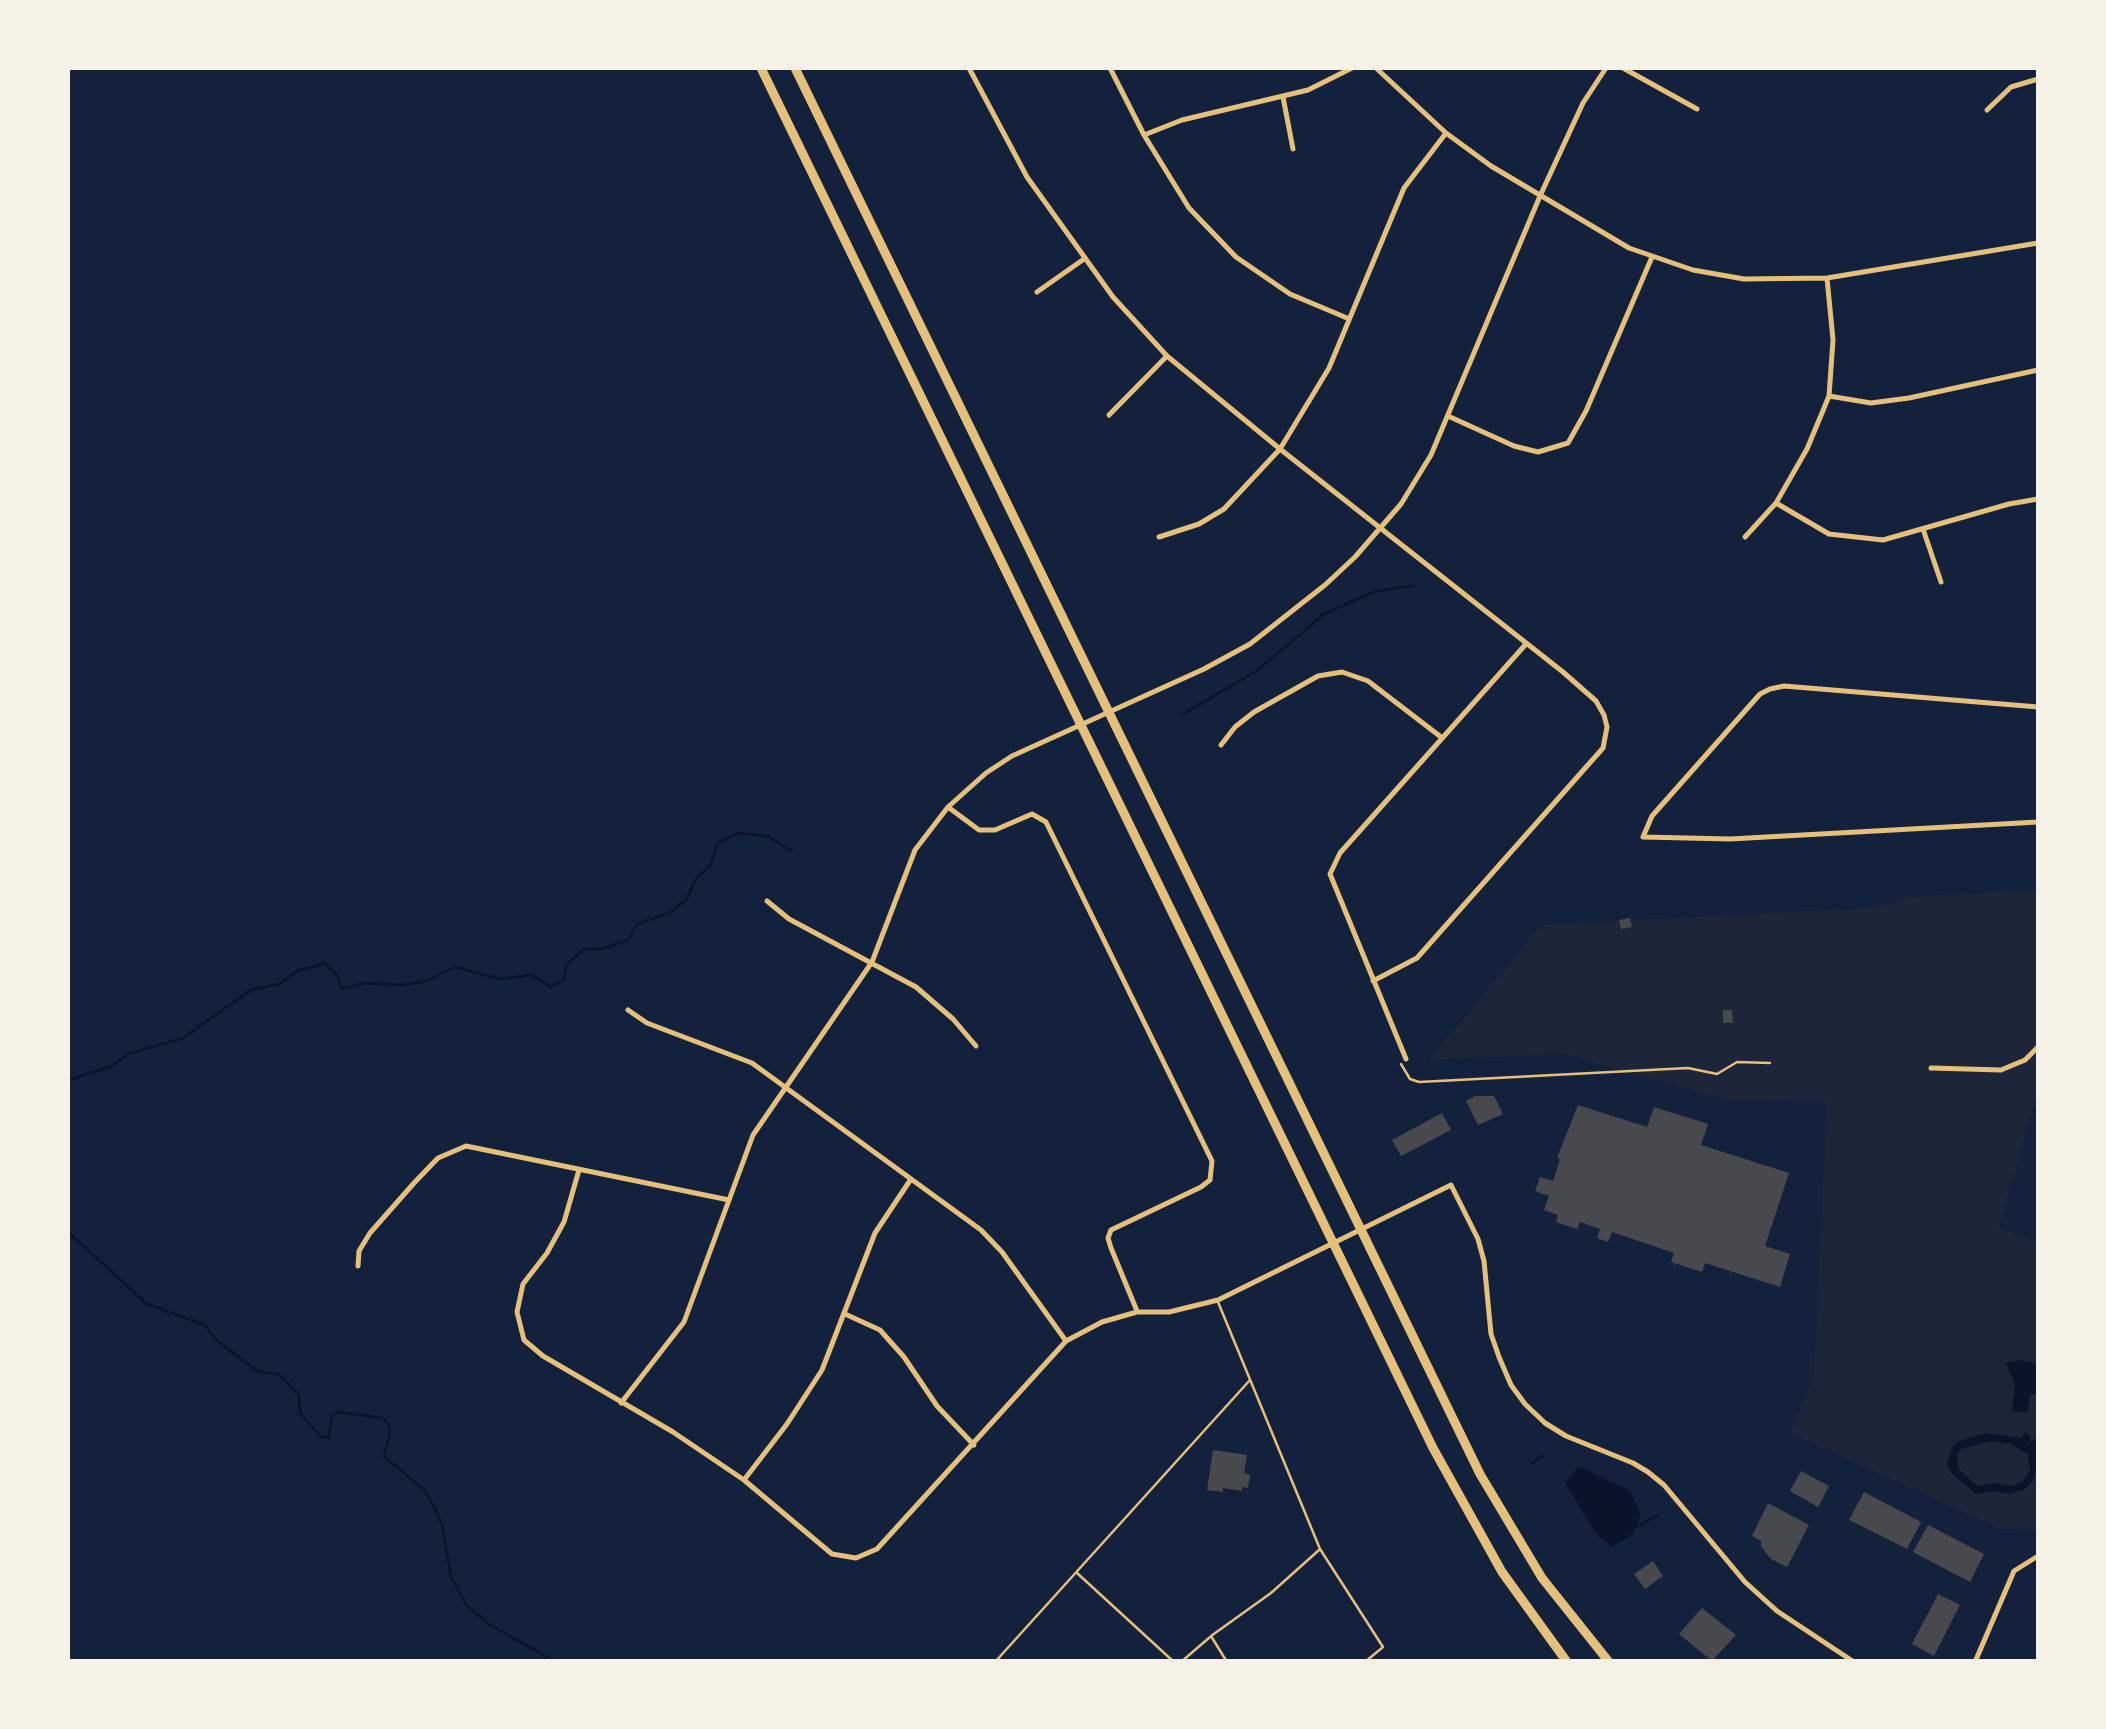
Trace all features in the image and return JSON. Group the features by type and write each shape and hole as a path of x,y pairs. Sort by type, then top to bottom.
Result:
{"highway":[{"path":"761,68 1407,1398 1475,1528 1518,1596 1567,1662"},
{"path":"795,68 1498,1506 1552,1593 1608,1662"}],"street":[{"path":"969,68 1026,177 1113,297 1167,356 1526,644 1596,702 1604,715 1607,727 1603,748 1417,958 1374,981"},
{"path":"1110,68 1144,135 1189,208 1236,257 1290,294 1348,318"},
{"path":"1144,135 1182,120 1308,90 1352,68"},
{"path":"1376,68 1446,133 1490,166 1592,228 1652,257 1693,270 1744,279 1827,278 2038,242"},
{"path":"622,1403 684,1322 753,1135 872,962 915,850 948,807 1012,756 1250,644 1325,586 1401,504 1431,456 1540,196 1583,103 1606,68"},
{"path":"1623,68 1697,109"},
{"path":"1986,110 2011,88 2038,79"},
{"path":"1283,97 1294,148"},
{"path":"1160,537 1199,524 1224,508 1280,450 1329,368 1404,188 1446,133"},
{"path":"1447,416 1514,446 1538,452 1568,442 1586,411 1652,257"},
{"path":"1038,292 1084,259"},
{"path":"1745,537 1776,503 1807,449 1829,396 1833,340 1827,278"},
{"path":"1109,414 1167,356"},
{"path":"1829,396 1871,403 2038,370"},
{"path":"1776,503 1829,534 1883,540 2038,499"},
{"path":"1923,529 1941,582"},
{"path":"1404,1061 1330,874 1340,853 1526,644"},
{"path":"1220,745 1254,712 1318,676 1342,672 1368,682 1442,737"},
{"path":"2038,708 1784,686 1760,694 1652,816 1643,837 1730,839 2038,822"},
{"path":"948,807 979,830 994,830 1032,814 1046,822 1212,1161 1210,1180 1201,1187 1111,1230 1111,1248 1138,1312"},
{"path":"767,901 788,919 916,986 976,1046"},
{"path":"628,1010 660,1029 752,1064 788,1086 911,1178 991,1241 1066,1341"},
{"path":"1931,1068 2000,1070 2025,1060 2038,1047"},
{"path":"358,1266 359,1251 403,1196 438,1158 466,1146 729,1200"},
{"path":"578,1170 564,1222 523,1284 517,1312 524,1340 744,1480 832,1554 856,1558 877,1549 1066,1341 1102,1322 1138,1312 1169,1312 1218,1300 1450,1185 1478,1240 1484,1261 1491,1334 1498,1357 1525,1404 1566,1436 1633,1462 1648,1472 1664,1485 1745,1582 1776,1610 1854,1662"},
{"path":"744,1480 822,1370 875,1233 911,1178"},
{"path":"844,1313 880,1330 937,1406 974,1445"},
{"path":"1975,1662 2014,1570 2038,1556"}],"lane":[{"path":"1218,1300 1320,1549 1383,1647 1366,1662"},
{"path":"995,1662 1251,1378"},
{"path":"1181,1662 1320,1549"},
{"path":"1076,1572 1174,1662"},
{"path":"1212,1636 1227,1662"}],"path":[{"path":"1404,1061 1410,1079 1418,1082 1688,1068 1716,1074 1737,1062 1770,1063"}],"shaded area":[{"path":"2038,889 2038,1090 1999,1228 2038,1241 2038,1530 2001,1529 1790,1433 1814,1377 1827,1101 1725,1100 1565,1054 1429,1060 1542,925 1879,907 1906,897"},
{"path":"2020,1360 2038,1364 2038,1394 2030,1394 2028,1412 2012,1411 2015,1385 2006,1363"},
{"path":"1986,1433 2022,1438 2024,1433 2029,1434 2031,1442 2038,1435 2033,1480 2025,1489 2009,1494 1976,1494 1951,1473 1947,1464 1953,1446","holes":["1990,1441 2011,1444 2028,1455 2030,1471 2022,1482 2012,1486 1977,1486 1958,1468 1957,1455 1961,1449"]},
{"path":"1578,1466 1630,1491 1641,1514 1633,1534 1613,1547 1597,1535 1565,1483"}],"building":[{"path":"1630,918 1632,927 1621,929 1619,920"},
{"path":"1723,1010 1732,1010 1733,1023 1723,1023"},
{"path":"1475,1096 1494,1096 1503,1114 1478,1125 1466,1101"},
{"path":"1578,1105 1647,1127 1654,1107 1708,1124 1701,1145 1789,1173 1765,1246 1790,1254 1780,1287 1705,1263 1702,1272 1671,1262 1674,1253 1612,1232 1608,1242 1597,1238 1600,1229 1580,1222 1577,1229 1556,1222 1558,1215 1544,1210 1549,1196 1535,1191 1540,1177 1553,1181 1560,1159 1557,1158"},
{"path":"1442,1113 1451,1130 1401,1156 1392,1140"},
{"path":"1213,1450 1247,1455 1244,1473 1250,1475 1248,1488 1207,1490"},
{"path":"1801,1471 1829,1486 1818,1507 1790,1491"},
{"path":"1864,1492 1921,1522 1907,1549 1849,1520"},
{"path":"1768,1503 1809,1525 1787,1567 1771,1559 1761,1541 1752,1536"},
{"path":"1928,1525 1984,1554 1970,1582 1913,1552"},
{"path":"1653,1561 1663,1576 1645,1589 1634,1574"},
{"path":"1938,1594 1960,1605 1934,1656 1912,1644"},
{"path":"1702,1608 1736,1635 1712,1661 1679,1634"}],"waterway":[{"path":"1183,714 1258,670 1324,614 1376,591 1413,586"},
{"path":"68,1080 112,1066 128,1054 183,1038 251,990 279,984 298,971 324,963 337,975 342,989 365,983 403,985 427,981 455,967 500,979 532,975 551,987 564,980 566,965 584,949 602,949 628,940 637,924 669,913 687,899 695,880 710,865 718,843 738,833 767,836 792,851"},
{"path":"68,1232 147,1304 205,1325 216,1340 257,1371 280,1375 299,1395 300,1413 321,1437 329,1437 332,1415 337,1412 383,1418 390,1433 384,1456 424,1490 434,1506 442,1524 451,1577 467,1606 492,1626 556,1662"},
{"path":"1531,1464 1542,1456"},
{"path":"1637,1527 1657,1516"}]}
